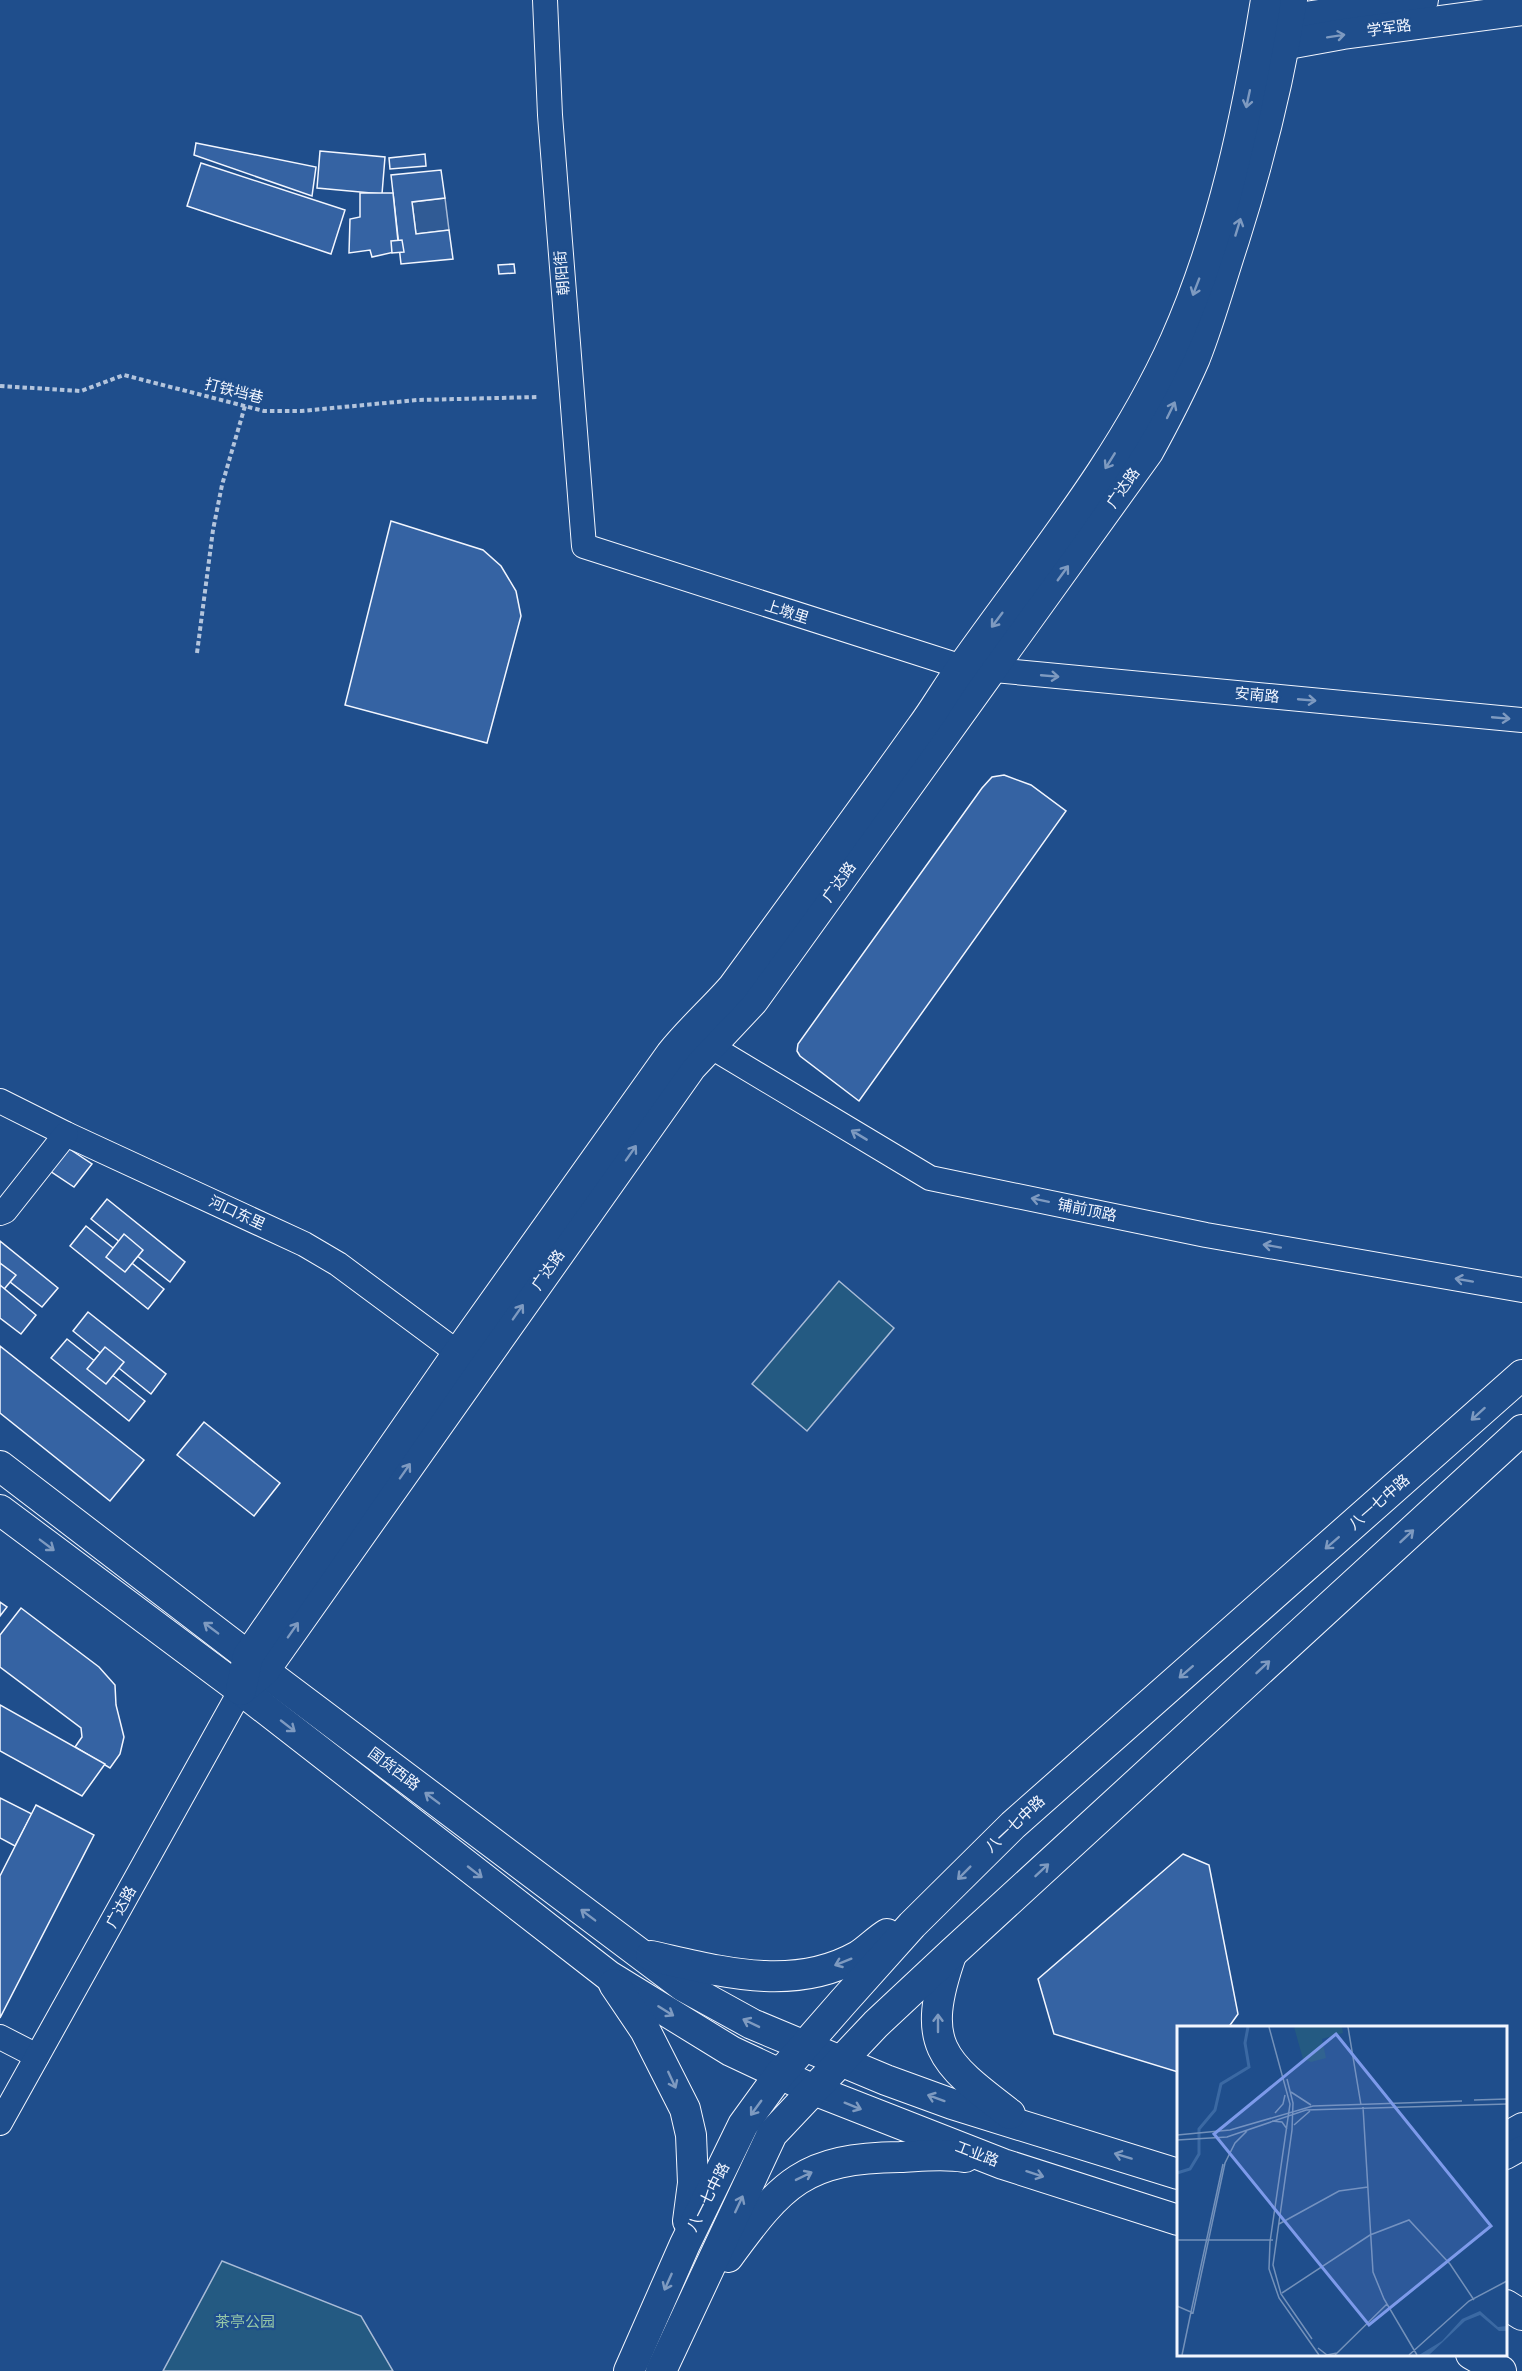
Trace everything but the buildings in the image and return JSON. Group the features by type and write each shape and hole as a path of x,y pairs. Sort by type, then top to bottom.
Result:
{"main road":[{"name":"学军路","path":"1275,23 1423,0"},
{"name":"学军路","path":"1275,23 1522,10"},
{"name":"广达路","path":"241,1690 256,1663 458,1353 699,1039 717,1006 924,724 962,667 1108,465 1132,426 1161,370 1209,254 1275,23"},
{"name":"广达路","path":"256,1663 691,1067 699,1039 737,1021 753,1001 1148,452 1195,358 1258,163 1275,23"},
{"name":"八一七中路","path":"629,2371 684,2244 743,2125 804,2045 912,1925 1013,1825 1522,1375"},
{"name":"八一七中路","path":"661,2371 772,2134 876,2024 1522,1431"},
{"name":"国货西路","path":"0,1466 683,1986 752,2024 804,2045"},
{"name":"国货西路","path":"0,1510 241,1690 609,1976 731,2051 780,2074"},
{"path":"640,1954 733,1974 781,1977 820,1971 858,1956 885,1935 912,1925"},
{"path":"952,1953 940,1994 938,2040 945,2056 967,2082 1026,2127"},
{"path":"609,1976 645,2030 686,2109 691,2134 693,2183 684,2244"},
{"path":"804,2045 952,2104 1177,2173"},
{"name":"工业路","path":"780,2074 814,2090 1003,2164 1177,2219"},
{"path":"686,2315 776,2196 796,2180 813,2171 853,2160 879,2157 959,2156 1003,2164"},
{"path":"1473,2356 1501,2371"}],"street":[{"name":"朝阳街","path":"545,0 550,115 584,546"},
{"name":"上墩里","path":"584,546 962,667 992,671"},
{"name":"安南路","path":"992,671 1522,720"},
{"name":"铺前顶路","path":"699,1039 930,1178 1206,1235 1522,1290"},
{"name":"河口东里","path":"0,1101 320,1253 458,1353"},
{"path":"0,1213 5,1211 66,1134"},
{"name":"广达路","path":"0,2124 241,1690"},
{"path":"0,2037 37,2056"},
{"path":"1507,2133 1522,2125"},
{"path":"1507,2156 1522,2148"}],"path":[{"name":"打铁垱巷","path":"0,386 81,391 124,375 264,411 301,411 417,400 539,397"},
{"path":"197,653 220,496 245,406"}],"green space":[{"path":"839,1281 894,1328 807,1431 752,1384"},
{"name":"茶亭公园","path":"222,2261 361,2316 393,2371 163,2371"}],"shaded area":[{"path":"445,198 449,230 416,234 412,202"}]}
